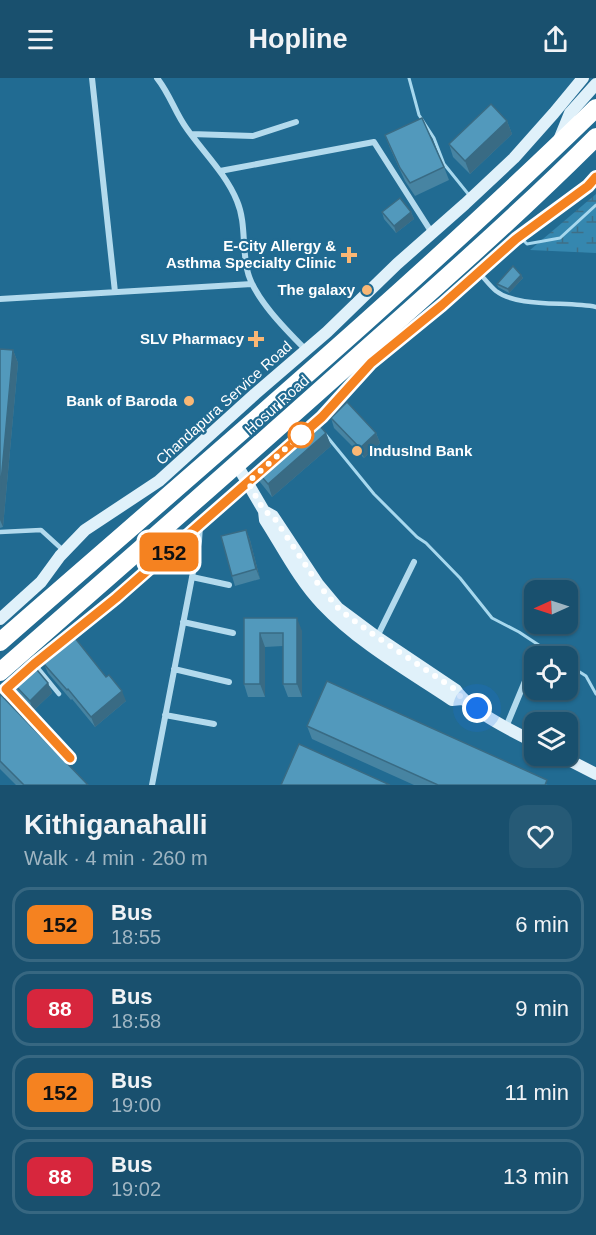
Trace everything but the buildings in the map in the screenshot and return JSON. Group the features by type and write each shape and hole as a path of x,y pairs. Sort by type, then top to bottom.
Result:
{"highway":[{"name":"Hosur Road","path":"0,642 335,350 475,223 592,112"},
{"name":"Hosur Road","path":"2,685 237,465 507,223 596,137"}],"street":[{"path":"92,78 115,292"},
{"path":"157,78 169,94 191,134 228,183 242,212 247,269 252,284 285,329 306,350"},
{"name":"Chandapura Service Road","path":"0,619 41,582 85,530 159,481 327,332 397,264 465,204 514,158 583,78"},
{"path":"557,146 570,113 596,84"},
{"path":"191,134 253,136 296,122"},
{"path":"220,171 374,142 432,233"},
{"path":"572,160 596,150"},
{"path":"299,437 322,417 371,363 442,305 508,246 588,186 596,177"},
{"path":"0,299 252,284"},
{"path":"2,685 34,664 116,598 273,459"},
{"path":"237,465 264,511 273,516 332,602 375,642 456,690 462,699 524,737"},
{"path":"152,785 199,541 200,525"},
{"path":"375,642 414,562"},
{"path":"192,577 229,585"},
{"path":"183,622 233,633"},
{"path":"174,669 229,682"},
{"path":"506,727 524,684"},
{"path":"165,715 214,724"},
{"path":"578,765 596,774"}],"lane":[{"path":"478,273 496,292 508,297 541,303 578,304 596,308"},
{"path":"0,532 41,530 65,551"},
{"path":"34,664 59,694"},
{"path":"2,685 70,758"}],"green space":[{"path":"596,194 596,253 530,250"}],"waterway":[{"path":"409,78 419,115 434,138 444,164 469,195"},
{"path":"523,240 527,244 560,238 596,205"},
{"path":"325,434 374,494 460,578 492,618 540,646"},
{"path":"578,671 586,676 596,694"}],"bus line":[{"name":"152","path":"70,758 6,689 116,598 322,417 371,363 442,305 516,239 588,186 596,177"}],"place":[{"name":"E-City Allergy & Asthma Specialty Clinic","path":"349,255"},
{"name":"The galaxy","path":"367,290"},
{"name":"SLV Pharmacy","path":"256,339"},
{"name":"Bank of Baroda","path":"189,401"},
{"name":"IndusInd Bank","path":"357,451"}],"route":[{"path":"301,435 248,482 264,511 273,516 318,584 338,608 456,690 462,699 477,708"}]}
